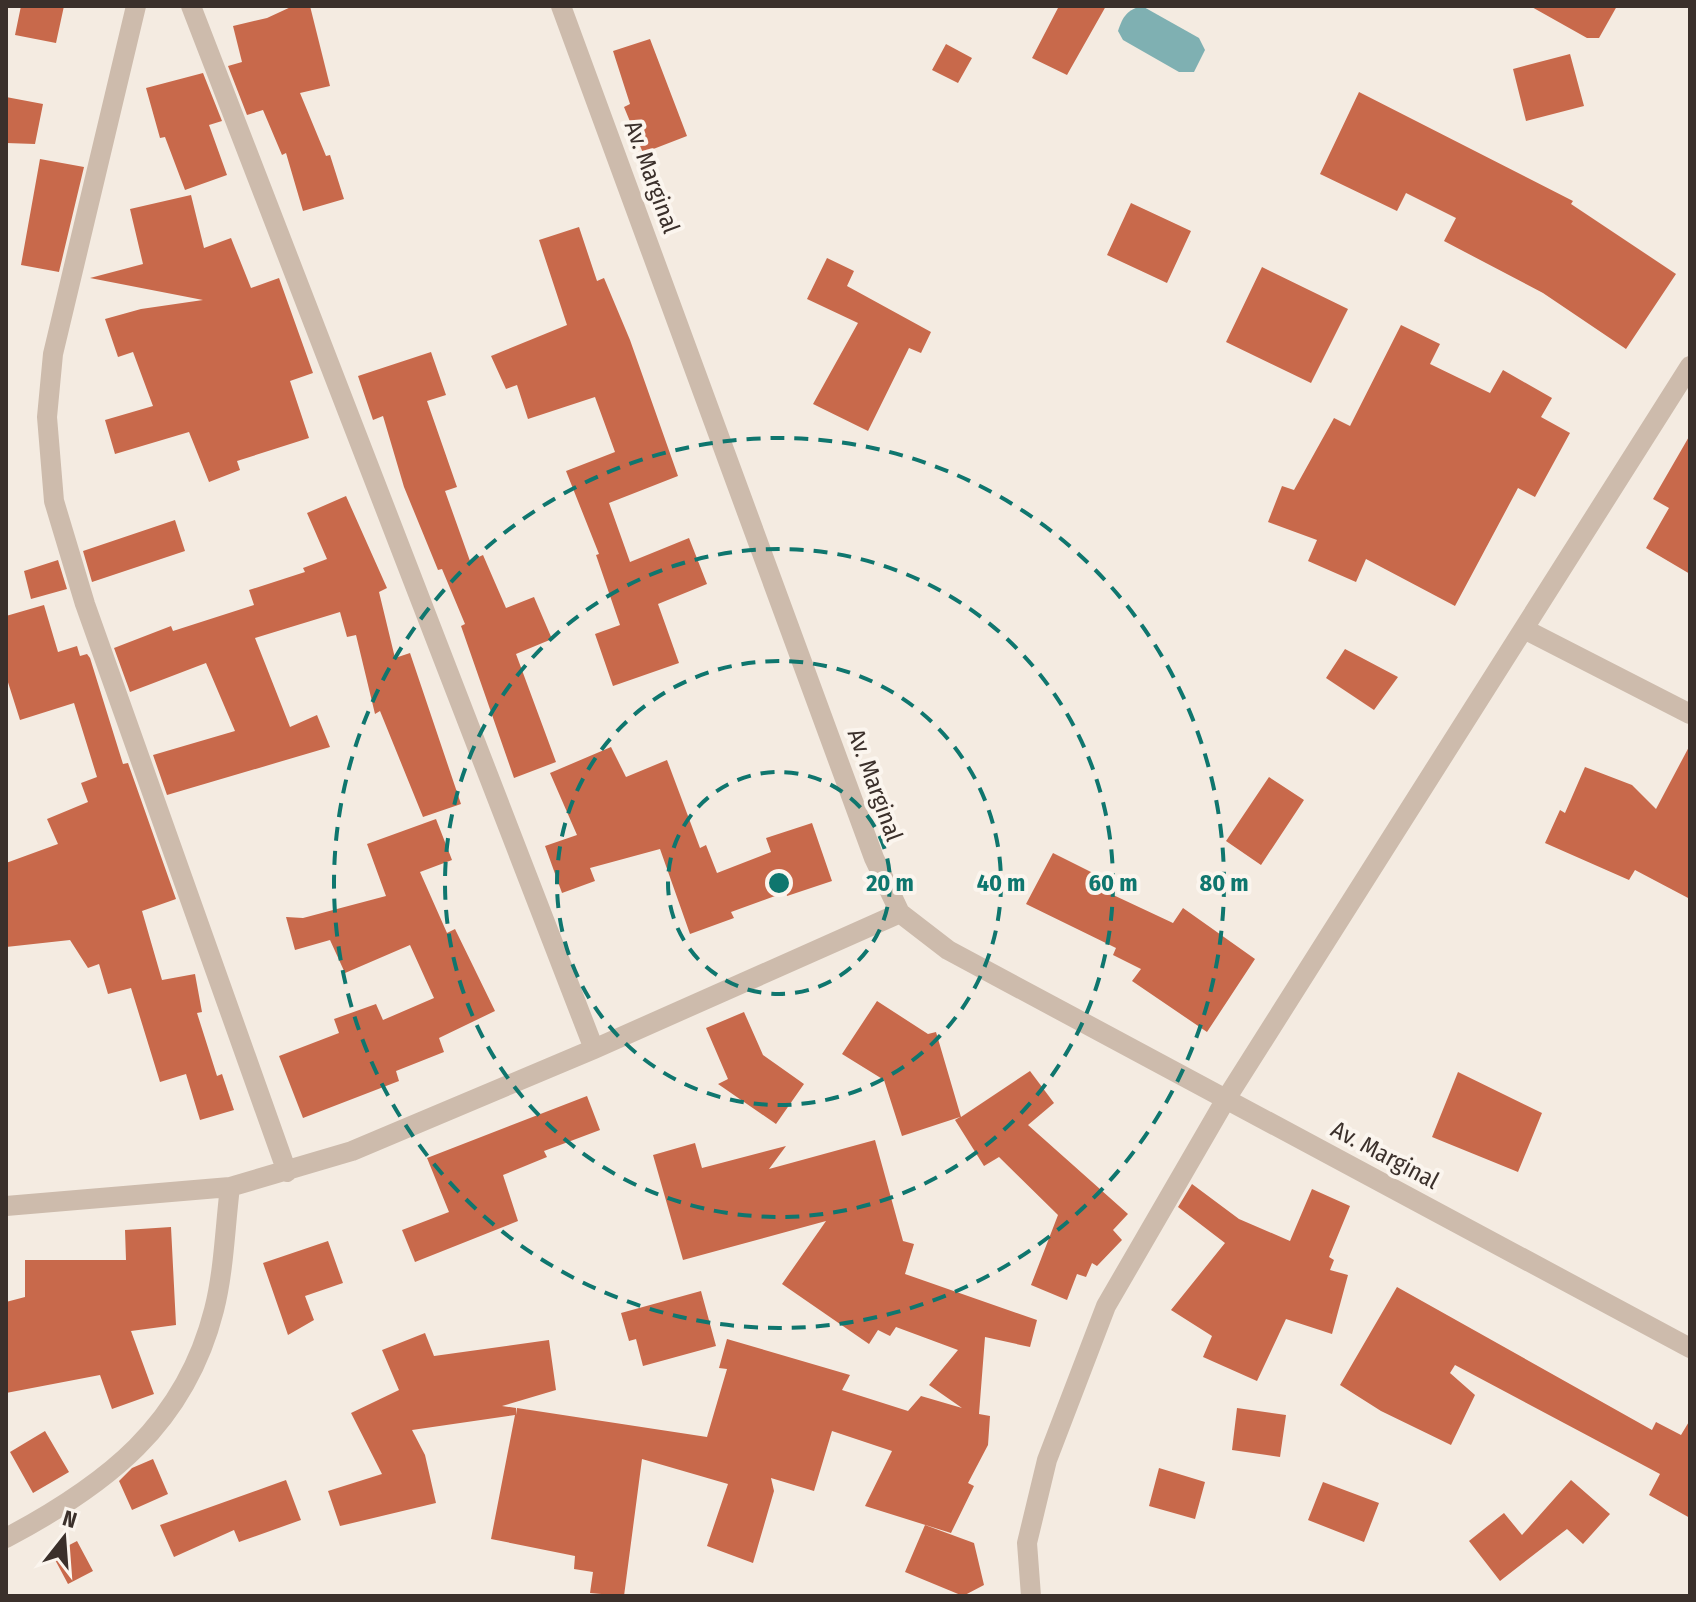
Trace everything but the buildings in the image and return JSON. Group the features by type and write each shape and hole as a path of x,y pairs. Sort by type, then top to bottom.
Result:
{"street":[{"path":"136,6 53,354 47,417 54,501 90,619 287,1172"},
{"path":"191,6 594,1049"},
{"name":"Av. Marginal","path":"561,6 874,858 900,913 948,950 1690,1348"},
{"path":"1031,1596 1027,1543 1047,1460 1106,1306 1226,1099 1690,366"},
{"path":"1524,629 1690,714"},
{"path":"6,1206 230,1187 352,1151 594,1049 900,913"},
{"path":"6,1538 59,1510 109,1475 149,1439 191,1376 215,1309 230,1187"}],"water":[{"path":"1142,6 1199,38 1205,50 1194,72 1179,72 1123,40 1118,31 1124,18 1133,9"}]}
